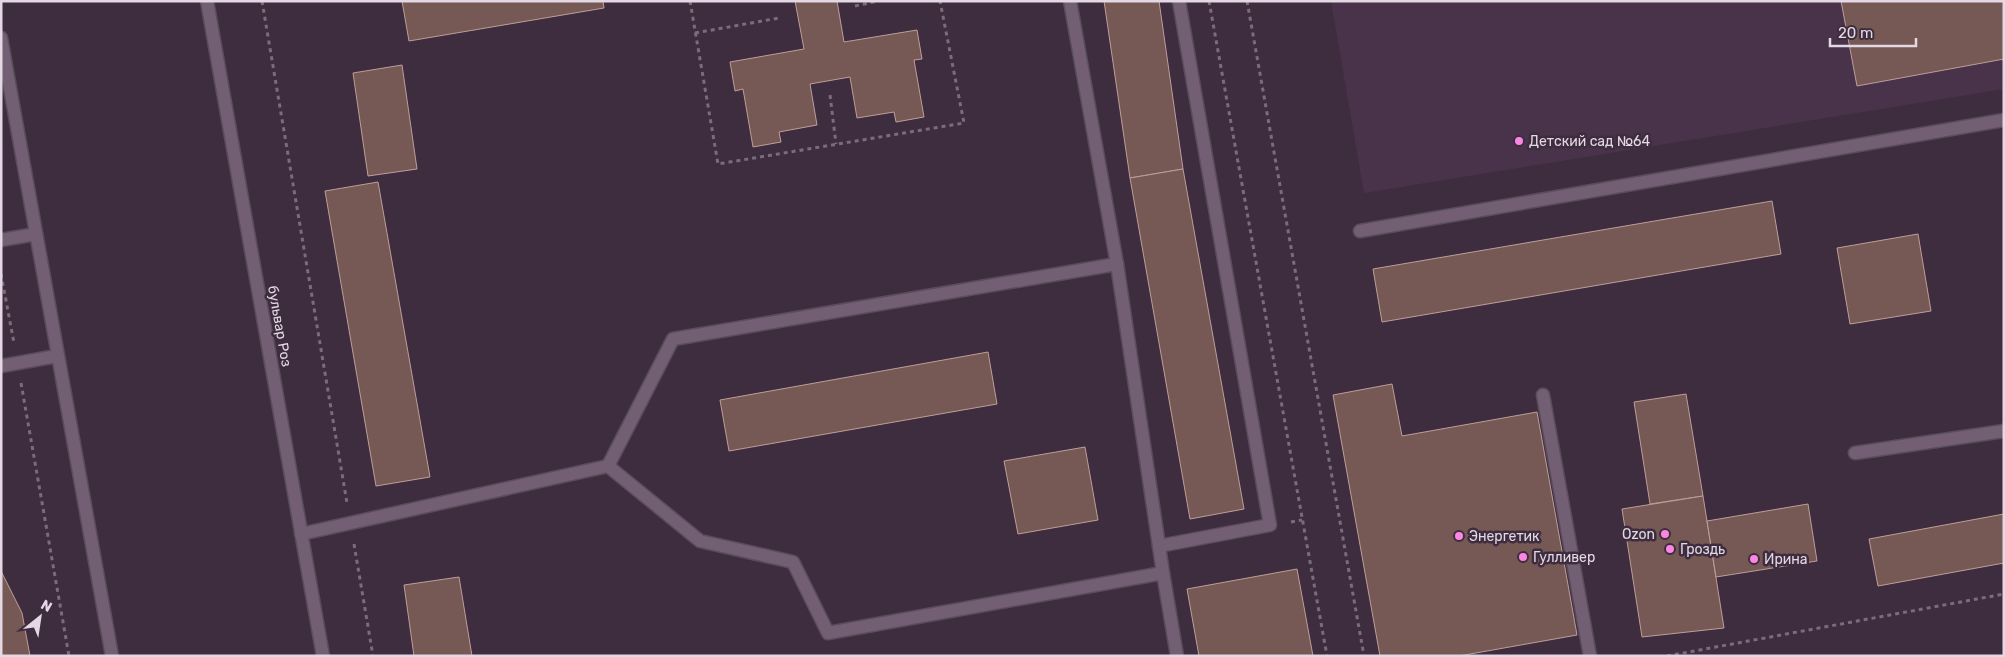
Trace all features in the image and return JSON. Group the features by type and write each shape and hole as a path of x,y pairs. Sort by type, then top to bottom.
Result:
{"street":[{"name":"бульвар Роз","path":"207,1 323,656"},
{"path":"1070,1 1117,264 1177,656"},
{"path":"1159,546 1270,525 1180,1"},
{"path":"1,38 112,656"},
{"path":"1360,231 2004,120"},
{"path":"1,240 36,234"},
{"path":"608,466 674,338 1117,264"},
{"path":"1,366 57,356"},
{"path":"1542,396 1590,656"},
{"path":"1856,453 2004,431"},
{"path":"301,534 608,466"},
{"path":"608,466 700,541 793,562 828,633 1163,573"}],"path":[{"path":"262,1 373,656"},
{"path":"690,1 718,164 964,123 940,1"},
{"path":"855,6 878,1"},
{"path":"1209,1 1327,656"},
{"path":"1247,1 1364,656"},
{"path":"695,33 779,18"},
{"path":"830,95 836,144"},
{"path":"1,274 69,656"},
{"path":"1667,656 2004,594"}],"shaded area":[{"name":"Детский сад №64","path":"1331,1 2004,1 2004,89 1364,193"}],"building":[{"path":"402,1 603,1 604,8 409,41"},
{"path":"795,1 837,1 844,42 917,30 922,59 914,60 924,117 896,122 894,112 857,118 850,77 810,84 817,125 779,132 781,142 753,147 743,89 735,91 730,62 804,49"},
{"path":"1104,1 1159,1 1183,169 1130,178"},
{"path":"1841,1 2004,1 2004,59 1857,86"},
{"path":"402,65 417,169 368,176 353,73"},
{"path":"1183,169 1244,509 1190,519 1130,178"},
{"path":"378,182 430,477 376,486 325,191"},
{"path":"1772,201 1781,254 1382,322 1373,269"},
{"path":"1918,234 1931,311 1850,324 1837,248"},
{"path":"988,352 997,404 729,451 720,400"},
{"name":"Энергетик","path":"1392,384 1402,436 1537,412 1577,635 1459,656 1380,656 1333,395"},
{"path":"1686,394 1703,496 1650,504 1634,402"},
{"path":"1085,447 1098,520 1018,534 1004,461"},
{"name":"Гроздь","path":"1703,496 1724,628 1642,637 1622,509"},
{"path":"1808,504 1817,561 1716,577 1707,521"},
{"path":"2004,514 2004,563 1878,586 1869,539"},
{"path":"1297,569 1313,656 1199,656 1187,589"},
{"path":"1,571 22,613 30,656 1,656"},
{"path":"459,577 472,656 414,656 404,585"}],"place":[{"name":"Детский сад №64","path":"1519,141"},
{"name":"Ozon","path":"1665,534"},
{"name":"Энергетик","path":"1459,536"},
{"name":"Гроздь","path":"1670,549"},
{"name":"Гулливер","path":"1523,557"},
{"name":"Ирина","path":"1754,559"}]}
